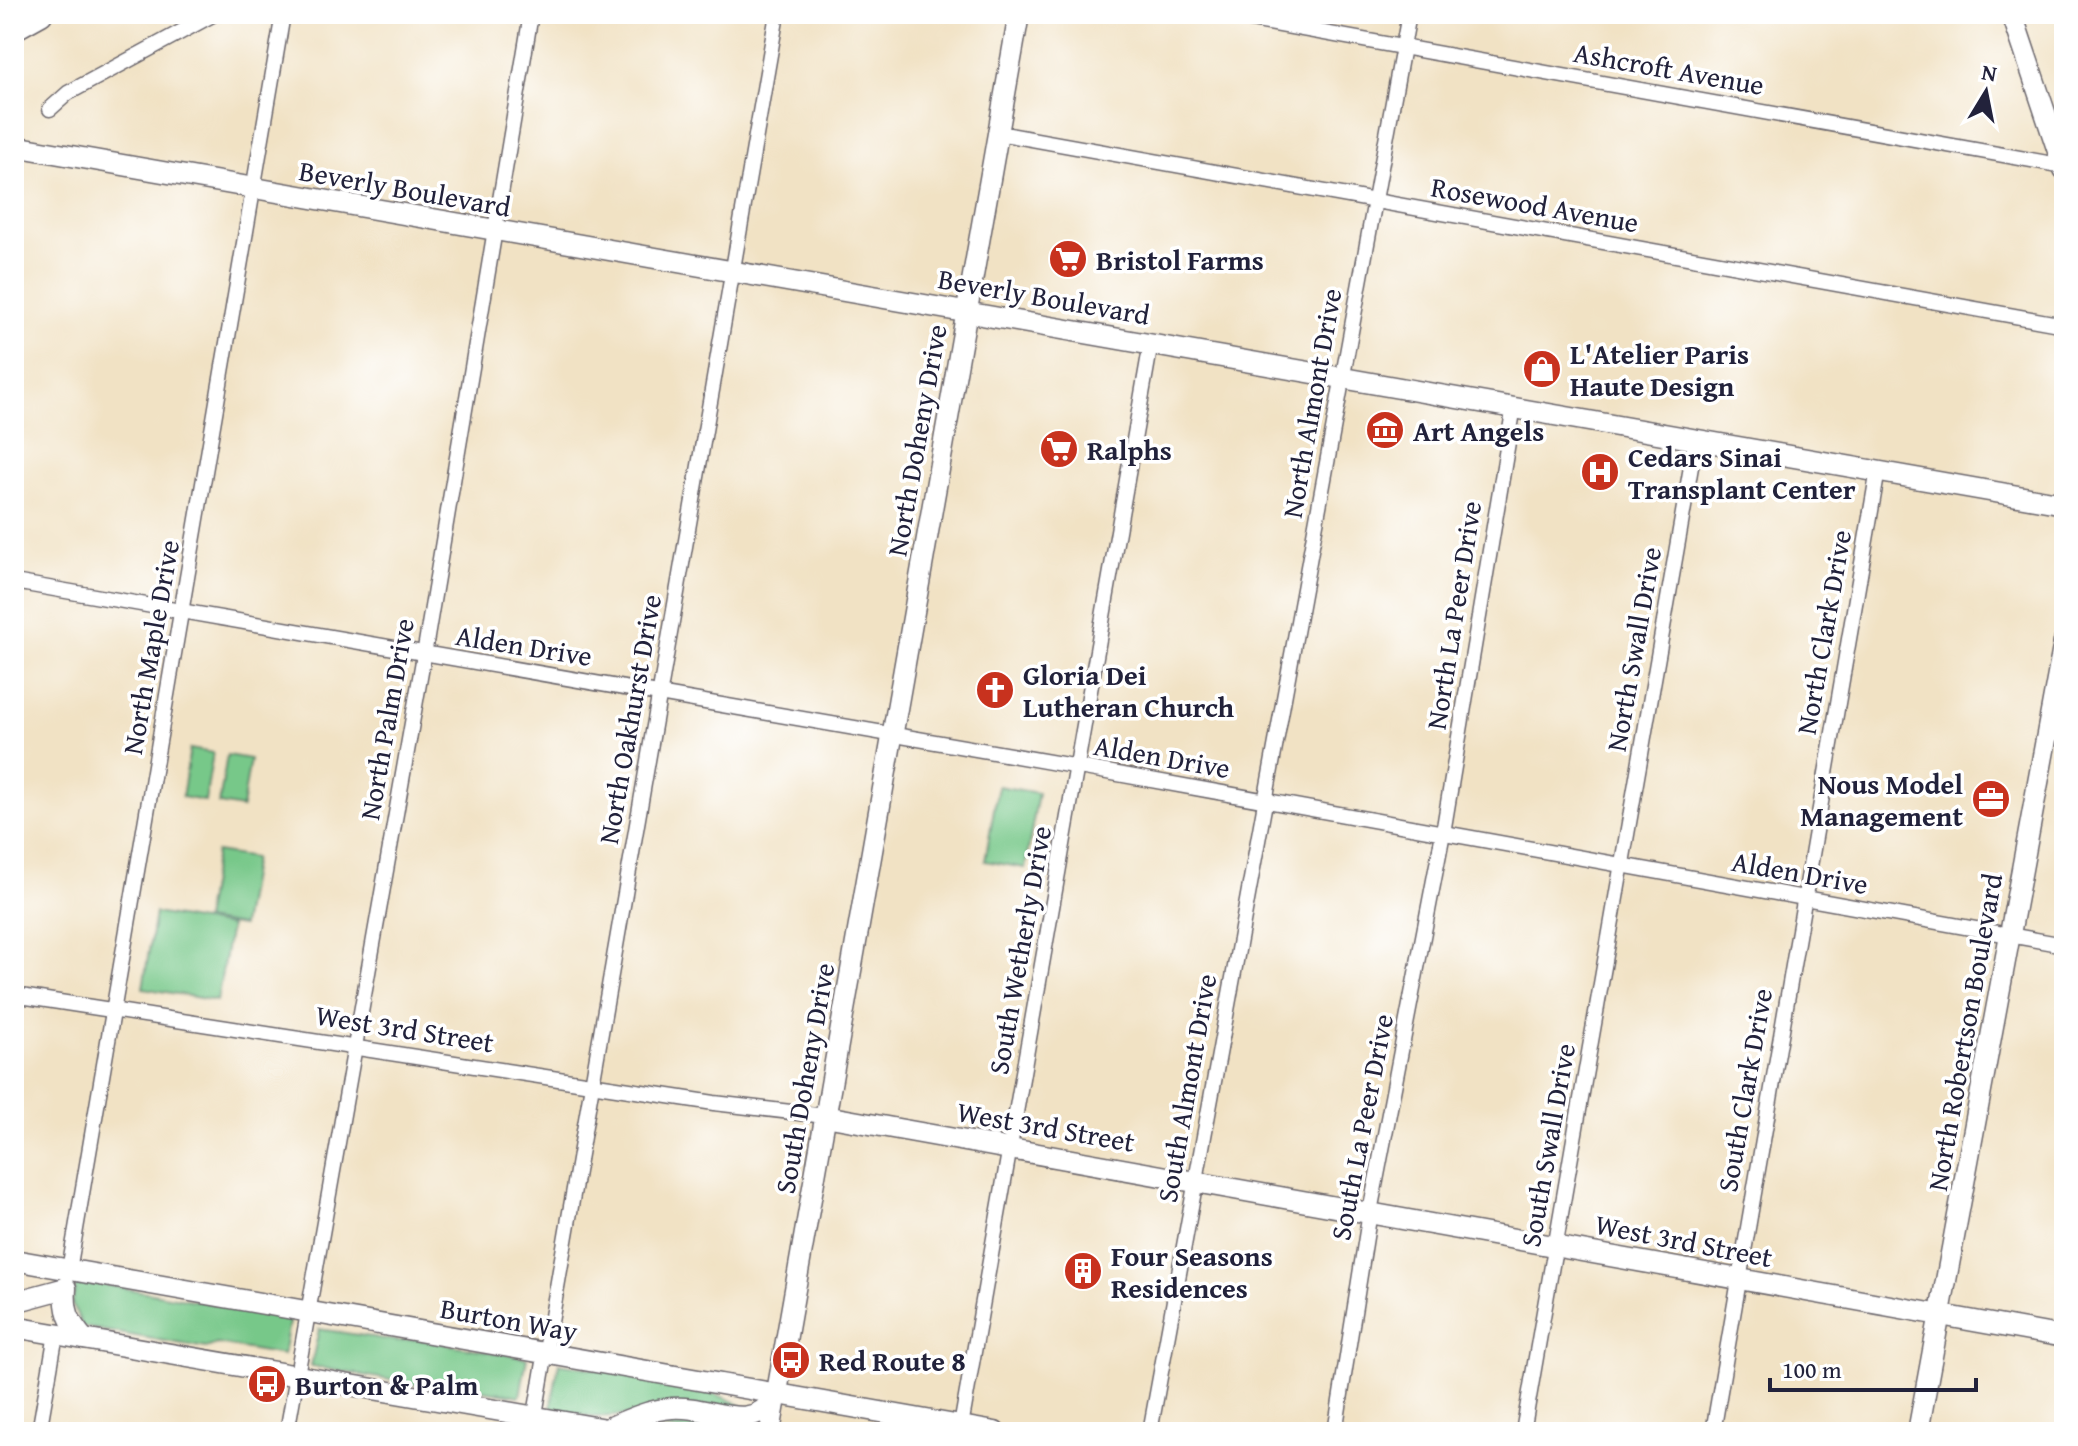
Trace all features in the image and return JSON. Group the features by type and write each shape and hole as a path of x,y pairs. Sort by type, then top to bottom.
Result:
{"main road":[{"path":"14,29 41,14"},
{"name":"North Doheny Drive","path":"893,735 1019,14"},
{"path":"2012,14 2064,167"},
{"name":"Beverly Boulevard","path":"14,146 2064,504"},
{"name":"North Robertson Boulevard","path":"1918,1432 2064,642"},
{"name":"South Doheny Drive","path":"770,1432 893,735"},
{"name":"West 3rd Street","path":"825,1116 1557,1244 2064,1337"},
{"name":"Burton Way","path":"14,1260 67,1279 308,1312 995,1432"},
{"path":"14,1302 67,1279 65,1307 69,1322 84,1339"},
{"path":"14,1327 297,1376 533,1424 614,1431 645,1413 670,1408 753,1417 768,1409 777,1393"},
{"path":"892,1432 955,1425"}],"street":[{"path":"50,109 68,93 214,14"},
{"name":"North Maple Drive","path":"67,1279 111,1011 184,612 283,14"},
{"name":"North Palm Drive","path":"287,1432 424,655 531,14"},
{"name":"North Oakhurst Drive","path":"533,1424 777,14"},
{"name":"Ashcroft Avenue","path":"1218,14 2064,167"},
{"name":"North Almont Drive","path":"1265,800 1409,14"},
{"name":"Rosewood Avenue","path":"998,133 2064,325"},
{"name":"South Wetherly Drive","path":"955,1425 1010,1148 1151,343"},
{"name":"North La Peer Drive","path":"1443,833 1514,406"},
{"name":"North Swall Drive","path":"1622,868 1696,438"},
{"name":"North Clark Drive","path":"1802,899 1878,470"},
{"name":"Alden Drive","path":"14,582 1079,767 1622,868 2064,945"},
{"name":"South Almont Drive","path":"1150,1432 1265,800"},
{"name":"South La Peer Drive","path":"1335,1432 1370,1212 1443,833"},
{"name":"South Swall Drive","path":"1523,1432 1622,868"},
{"name":"South Clark Drive","path":"1713,1432 1802,899"},
{"name":"West 3rd Street","path":"14,995 714,1103 825,1116"},
{"path":"39,1432 56,1334"}],"green space":[{"path":"190,749 213,753 205,801 182,797"},
{"path":"227,755 250,759 242,808 219,804"},
{"path":"998,786 1038,793 1025,868 985,861"},
{"path":"216,852 254,858 242,926 204,920"},
{"path":"155,913 230,926 217,1001 143,988"},
{"path":"77,1280 290,1317 283,1355 217,1344 206,1348 83,1327 72,1304"},
{"path":"319,1329 398,1341 416,1339 527,1358 520,1396 449,1385 435,1388 311,1366"},
{"path":"559,1363 686,1386 732,1401 747,1410 594,1417 551,1408"},
{"path":"667,1413 745,1422 743,1432 687,1432 643,1425 643,1419"}],"place":[{"name":"Bristol Farms","path":"1068,259"},
{"name":"L'Atelier Paris Haute Design","path":"1542,369"},
{"name":"Art Angels","path":"1385,430"},
{"name":"Ralphs","path":"1059,449"},
{"name":"Cedars Sinai Transplant Center","path":"1600,472"},
{"name":"Gloria Dei Lutheran Church","path":"995,690"},
{"name":"Nous Model Management","path":"1991,799"},
{"name":"Four Seasons Residences","path":"1083,1271"},
{"name":"Red Route 8","path":"791,1360"},
{"name":"Burton & Palm","path":"267,1384"}]}
